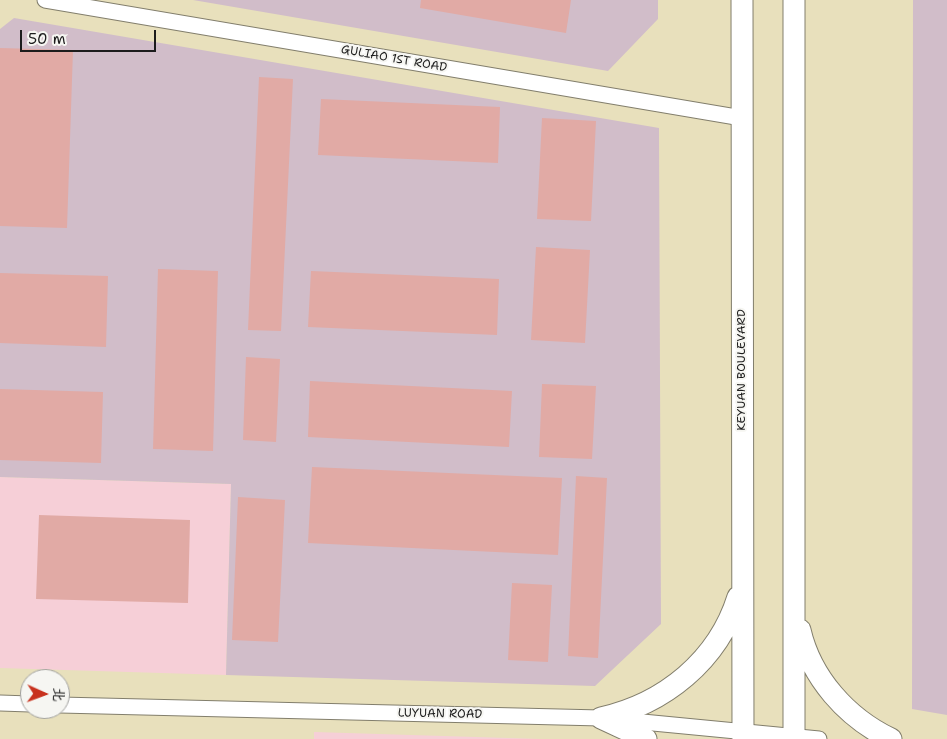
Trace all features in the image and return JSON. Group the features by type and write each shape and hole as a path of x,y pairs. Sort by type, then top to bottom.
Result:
{"street":[{"name":"GULIAO 1ST ROAD","path":"45,0 742,118"},
{"name":"KEYUAN BOULEVARD","path":"742,0 743,736"},
{"path":"794,0 794,738"},
{"path":"601,718 621,714 647,703 676,685 692,671 718,640 733,611 742,585"},
{"path":"794,594 801,636 808,656 826,686 844,707 860,721 891,739"},
{"path":"0,703 20,704"},
{"name":"LUYUAN ROAD","path":"70,705 601,718 743,736 819,739"},
{"path":"601,718 646,739"}],"shaded area":[{"path":"193,0 658,0 658,19 608,71"},
{"path":"913,0 947,0 947,715 912,709"},
{"path":"14,18 659,128 661,624 595,686 226,675 231,484 0,477 0,29"},
{"path":"0,477 231,484 226,675 0,668"},
{"path":"314,732 541,739 314,739"}],"building":[{"path":"421,0 571,0 566,33 420,8"},
{"path":"0,48 73,50 67,228 0,226"},
{"path":"259,77 293,79 281,331 248,330"},
{"path":"321,99 500,107 498,163 318,155"},
{"path":"542,118 596,121 591,221 537,219"},
{"path":"536,247 590,250 585,343 531,340"},
{"path":"158,269 218,271 213,451 153,449"},
{"path":"311,271 499,279 497,335 308,327"},
{"path":"0,273 108,276 106,347 0,343"},
{"path":"246,357 280,359 276,442 243,440"},
{"path":"310,381 512,391 509,447 308,437"},
{"path":"542,384 596,386 592,459 539,457"},
{"path":"0,389 103,392 101,463 0,460"},
{"path":"312,467 562,478 558,555 308,543"},
{"path":"576,476 607,478 598,658 568,656"},
{"path":"238,497 285,500 278,642 232,640"},
{"path":"39,515 190,520 188,603 36,599"},
{"path":"512,583 552,585 548,662 508,660"}]}
